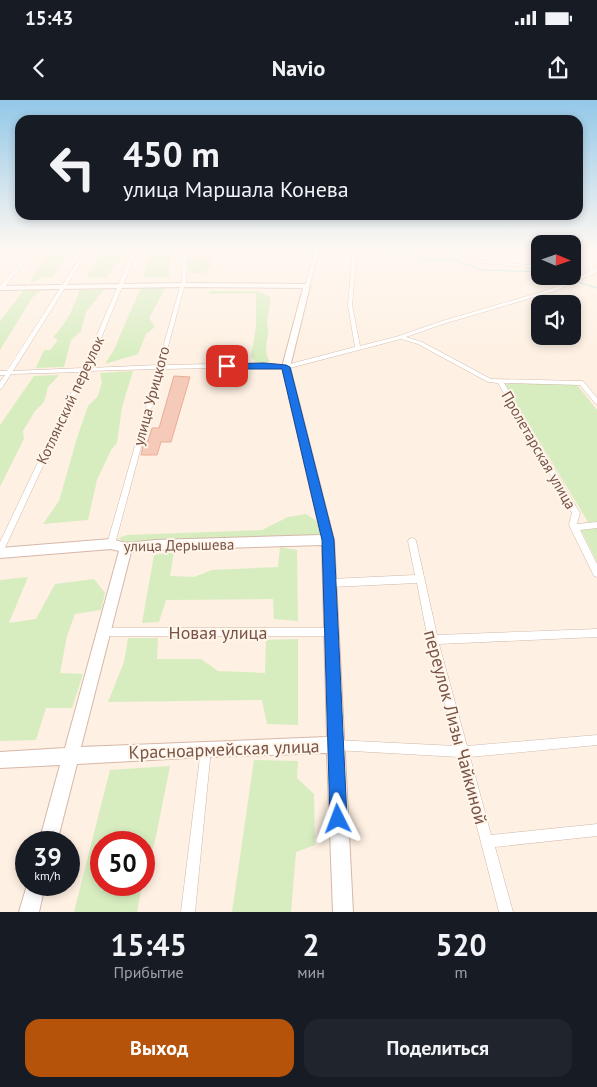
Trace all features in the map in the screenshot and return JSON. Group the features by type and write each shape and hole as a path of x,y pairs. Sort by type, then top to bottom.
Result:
{"street":[{"path":"0,289 96,286"},
{"name":"Котлянский переулок","path":"0,552 122,286"},
{"name":"улица Урицкого","path":"111,544 158,367 183,286"},
{"path":"293,286 306,286 286,367 328,540 343,912"},
{"path":"352,286 350,305 358,349"},
{"path":"0,373 158,367 264,365 286,367 401,337 562,286"},
{"path":"0,387 64,287"},
{"path":"401,337 420,343 490,381 582,383 597,402"},
{"name":"Пролетарская улица","path":"500,381 576,513 574,527 597,573"},
{"path":"574,527 597,525"},
{"name":"улица Дерышева","path":"0,552 111,544 126,548 156,545 328,540"},
{"name":"переулок Лизы Чайкиной","path":"412,541 433,640 506,912"},
{"path":"51,831 126,548"},
{"path":"331,583 419,579"},
{"name":"Новая улица","path":"105,632 331,632"},
{"path":"433,640 597,633"},
{"name":"Красноармейская улица","path":"0,760 206,749 335,745 462,752 597,740"},
{"path":"188,912 206,749"},
{"path":"487,842 597,830"},
{"path":"29,912 33,896"}],"green space":[{"path":"166,287 149,318 155,327 146,334 138,354 105,364 115,348 141,288"},
{"path":"107,289 102,292 86,312 81,331 71,340 64,367 36,368 44,350 50,350 58,340 53,337 69,315 79,290"},
{"path":"42,290 32,298 0,350 0,321 23,291"},
{"path":"209,291 257,291 270,297 266,348 270,362 255,362 251,356 256,327 256,294 209,294"},
{"path":"133,371 122,407 117,443 111,450 97,480 88,520 43,524 59,501 88,406 98,396 102,382 100,373"},
{"path":"59,375 48,387 44,402 35,411 23,431 24,439 0,487 0,425 34,376"},
{"path":"570,383 578,386 597,410 597,562 578,524 588,522 505,384"},
{"path":"306,514 318,522 321,537 128,544 118,538 127,535 262,530 288,517"},
{"path":"280,547 297,550 298,621 274,619 273,599 166,600 159,622 142,623 154,555 174,552 170,576 194,577 212,570 278,567"},
{"path":"28,577 9,623 36,619 55,584 94,579 105,593 101,610 75,614 67,636 60,673 83,674 72,708 46,708 36,740 0,741 0,580"},
{"path":"128,638 158,638 157,659 201,659 218,671 265,673 266,640 298,639 298,725 267,724 262,700 108,702 124,662"},
{"path":"254,760 298,761 297,778 314,794 315,845 296,852 291,912 232,912"},
{"path":"170,766 155,841 155,831 95,831 110,770"},
{"path":"90,849 90,896 140,896 137,912 74,912 78,896 80,896 80,888"}],"building":[{"path":"174,376 190,377 171,442 161,442 157,455 141,455 144,441 148,441 152,428 159,428"}],"waterway":[{"path":"591,286 597,288"}],"route":[{"path":"227,366 264,365 286,367 303,436 328,540 338,819"}]}
